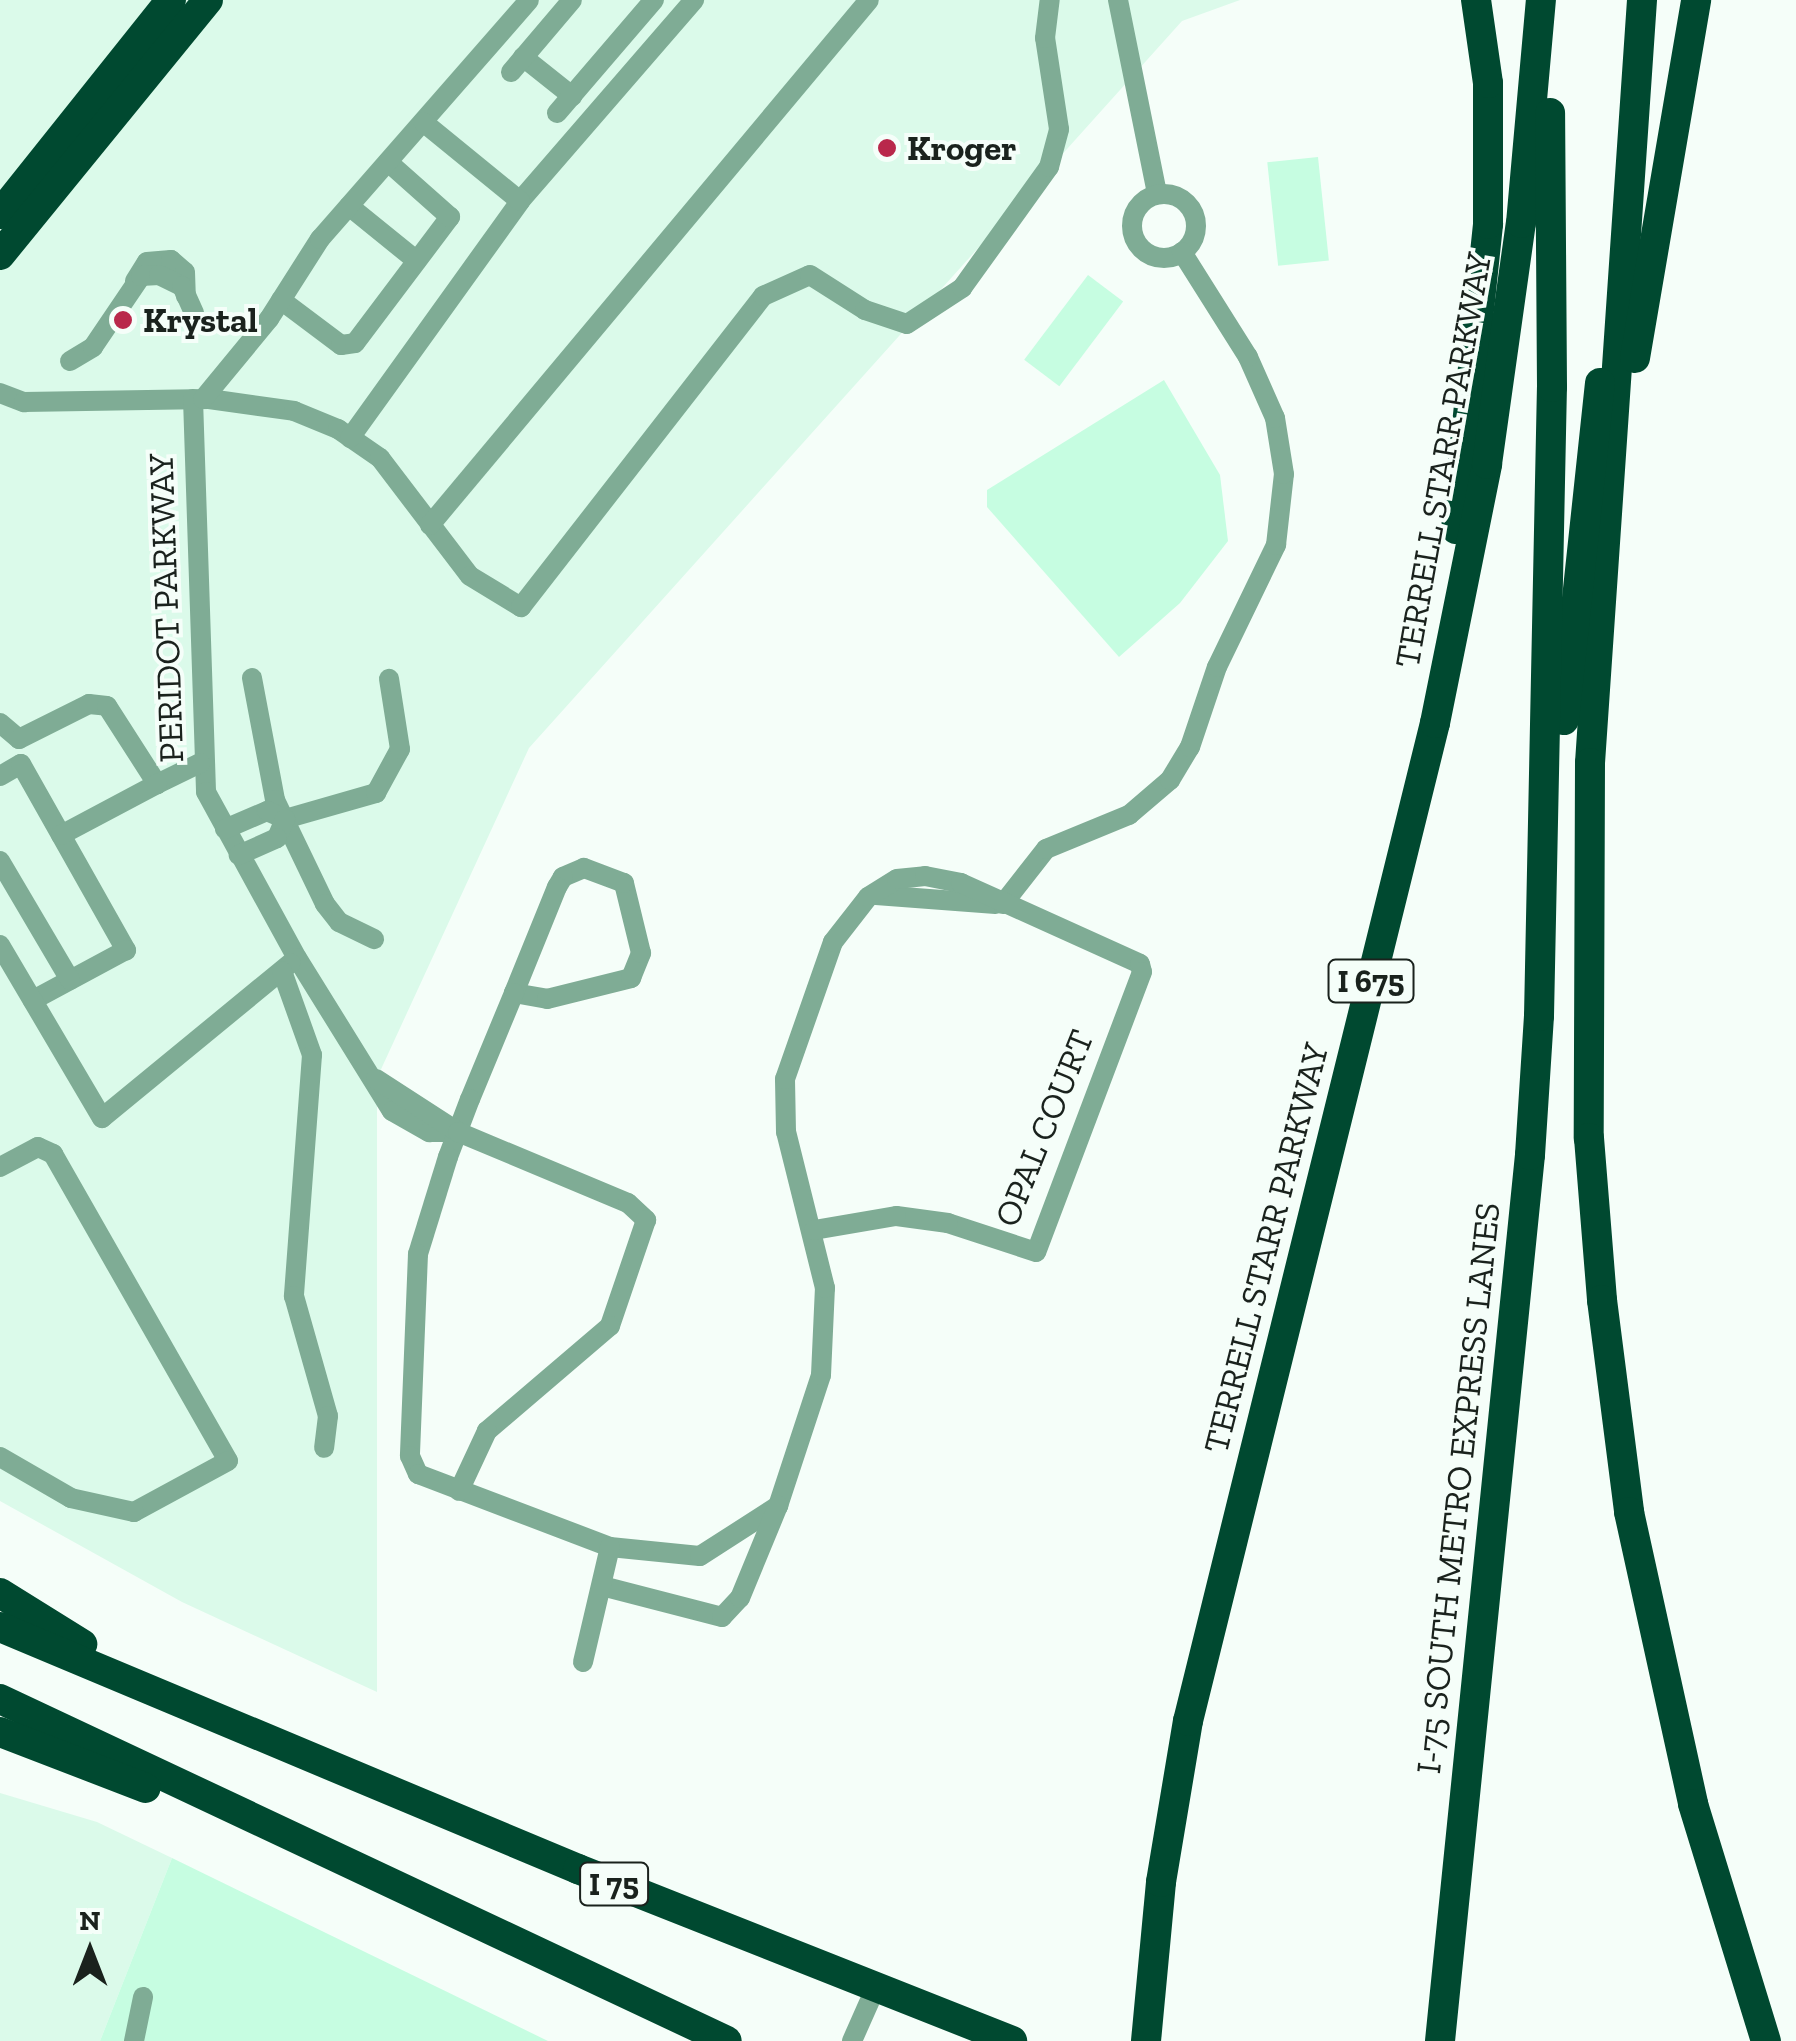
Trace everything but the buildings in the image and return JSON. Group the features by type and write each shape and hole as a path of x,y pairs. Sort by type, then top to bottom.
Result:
{"highway":[{"path":"0,214 169,9 208,0"},
{"path":"1435,723 1488,224 1488,83 1476,0"},
{"name":"TERRELL STARR PARKWAY","path":"1146,2041 1152,1954 1171,1809 1207,1637 1435,723 1506,340 1541,0"},
{"path":"1542,942 1552,386 1549,0"},
{"path":"1642,0 1585,910 1589,1138 1602,1300 1627,1496 1662,1674 1731,1938 1766,2041"},
{"path":"1610,499 1696,0"},
{"path":"0,255 169,9"},
{"path":"1542,942 1592,434 1625,254"},
{"name":"I-75 SOUTH METRO EXPRESS LANES","path":"1440,2041 1530,1155 1542,942"},
{"path":"0,1593 162,1693"},
{"name":"I 75","path":"0,1626 875,1989 1012,2041"},
{"path":"0,1699 728,2041"},
{"path":"0,1732 318,1848"}],"street":[{"path":"198,399 281,300 349,206 530,0"},
{"path":"572,0 517,64 572,96"},
{"path":"556,114 654,0"},
{"path":"350,438 520,202 694,0"},
{"path":"430,525 869,0"},
{"path":"0,393 24,402 198,399 294,410 380,458 470,576 521,607 763,296 810,275 865,310 906,324 962,288 1049,167 1059,129 1046,38 1050,0"},
{"path":"1118,0 1158,194"},
{"path":"422,122 520,202"},
{"path":"281,300 347,346 416,261 450,217 388,162"},
{"path":"1158,194 1177,196 1196,218 1195,237 1182,252 1152,256 1132,233 1134,212 1158,194"},
{"path":"349,206 416,261"},
{"path":"602,1586 722,1617 740,1598 778,1506 821,1375 824,1288 814,1230 786,1132 785,1079 832,942 868,898 892,881 925,876 961,882 1003,904 1021,873 1046,849 1129,815 1170,780 1190,747 1212,679 1276,545 1284,474 1270,404 1232,326 1182,252"},
{"path":"70,360 93,347 135,281 159,275 190,304"},
{"name":"PERIDOT PARKWAY","path":"198,399 200,764 225,828 289,964 396,1116 429,1132 458,1132 636,1206 646,1224 607,1330 487,1431 458,1491"},
{"path":"252,678 269,781 325,904 339,922 374,940"},
{"path":"225,828 268,811 286,819 376,793 400,749 389,679"},
{"path":"19,739 89,704 107,706 157,784"},
{"path":"0,723 19,739 21,764 126,950 33,1000"},
{"path":"0,776 21,764"},
{"path":"61,835 200,764"},
{"path":"240,856 277,838 286,819"},
{"path":"0,861 70,980"},
{"path":"514,993 547,999 631,978 640,953 624,883 584,868 566,873 514,993 458,1132 418,1254 410,1456 418,1474 610,1547 700,1556 778,1506"},
{"name":"OPAL COURT","path":"814,1230 896,1216 948,1223 1036,1252 1142,972 1140,964 1003,904"},
{"path":"0,945 102,1118 289,964 312,1055 294,1296 328,1416 324,1448"},
{"path":"0,1167 38,1147 53,1154 228,1462 134,1512 71,1498 0,1457"},
{"path":"583,1662 610,1547"},
{"path":"852,2041 875,1989"},
{"path":"134,2041 143,1998"}],"shaded area":[{"path":"0,0 1240,0 1182,21 529,748 377,1078 377,1692 182,1602 0,1501"},
{"path":"0,1793 97,1822 172,1858 100,2041 0,2041"}],"green space":[{"path":"1318,157 1329,260 1278,266 1267,162"},
{"path":"1088,275 1123,301 1059,386 1024,360"},
{"path":"1164,380 1220,475 1228,541 1180,603 1119,657 987,507 987,490"},
{"path":"172,1858 548,2041 100,2041"}],"place":[{"name":"Kroger","path":"887,148"},
{"name":"Krystal","path":"123,320"}]}
